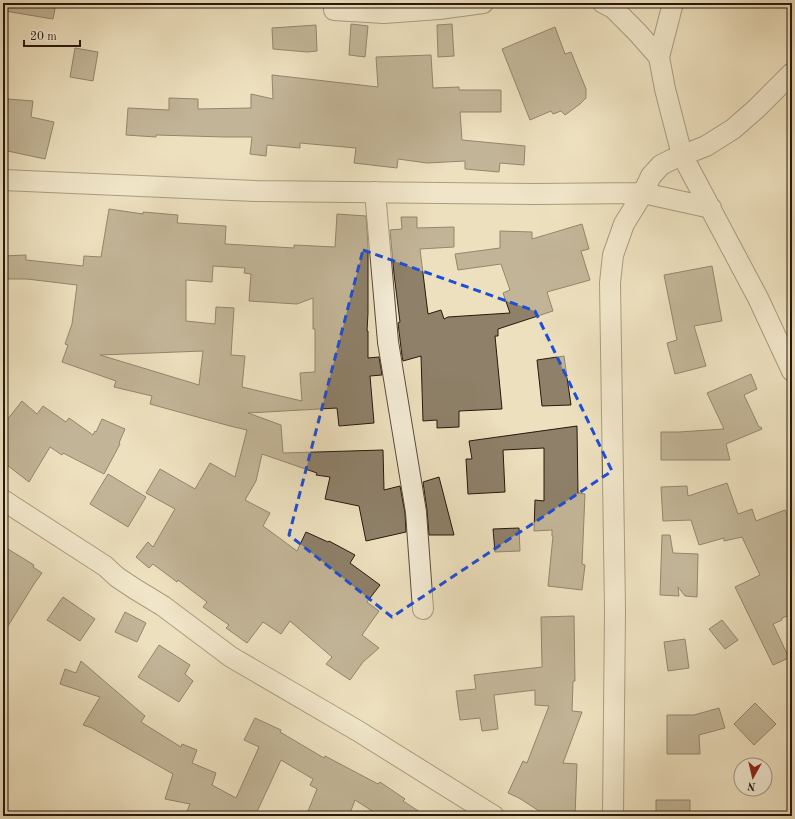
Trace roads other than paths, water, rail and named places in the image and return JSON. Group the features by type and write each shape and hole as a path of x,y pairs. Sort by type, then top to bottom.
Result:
{"street":[{"path":"334,10 384,13 439,10 482,3"},
{"path":"603,3 613,8 659,57"},
{"path":"673,3 659,57 665,89 682,155 758,298 792,371"},
{"path":"613,816 615,609 610,283 613,255 624,224 643,193 651,176 661,166 682,155 706,146 733,129 756,109 792,73"},
{"path":"3,180 255,191 534,194 643,193 711,208"},
{"path":"375,192 388,342 416,512 423,609"},
{"path":"3,500 104,566 135,589 163,606 231,657 358,731 494,816"}]}
